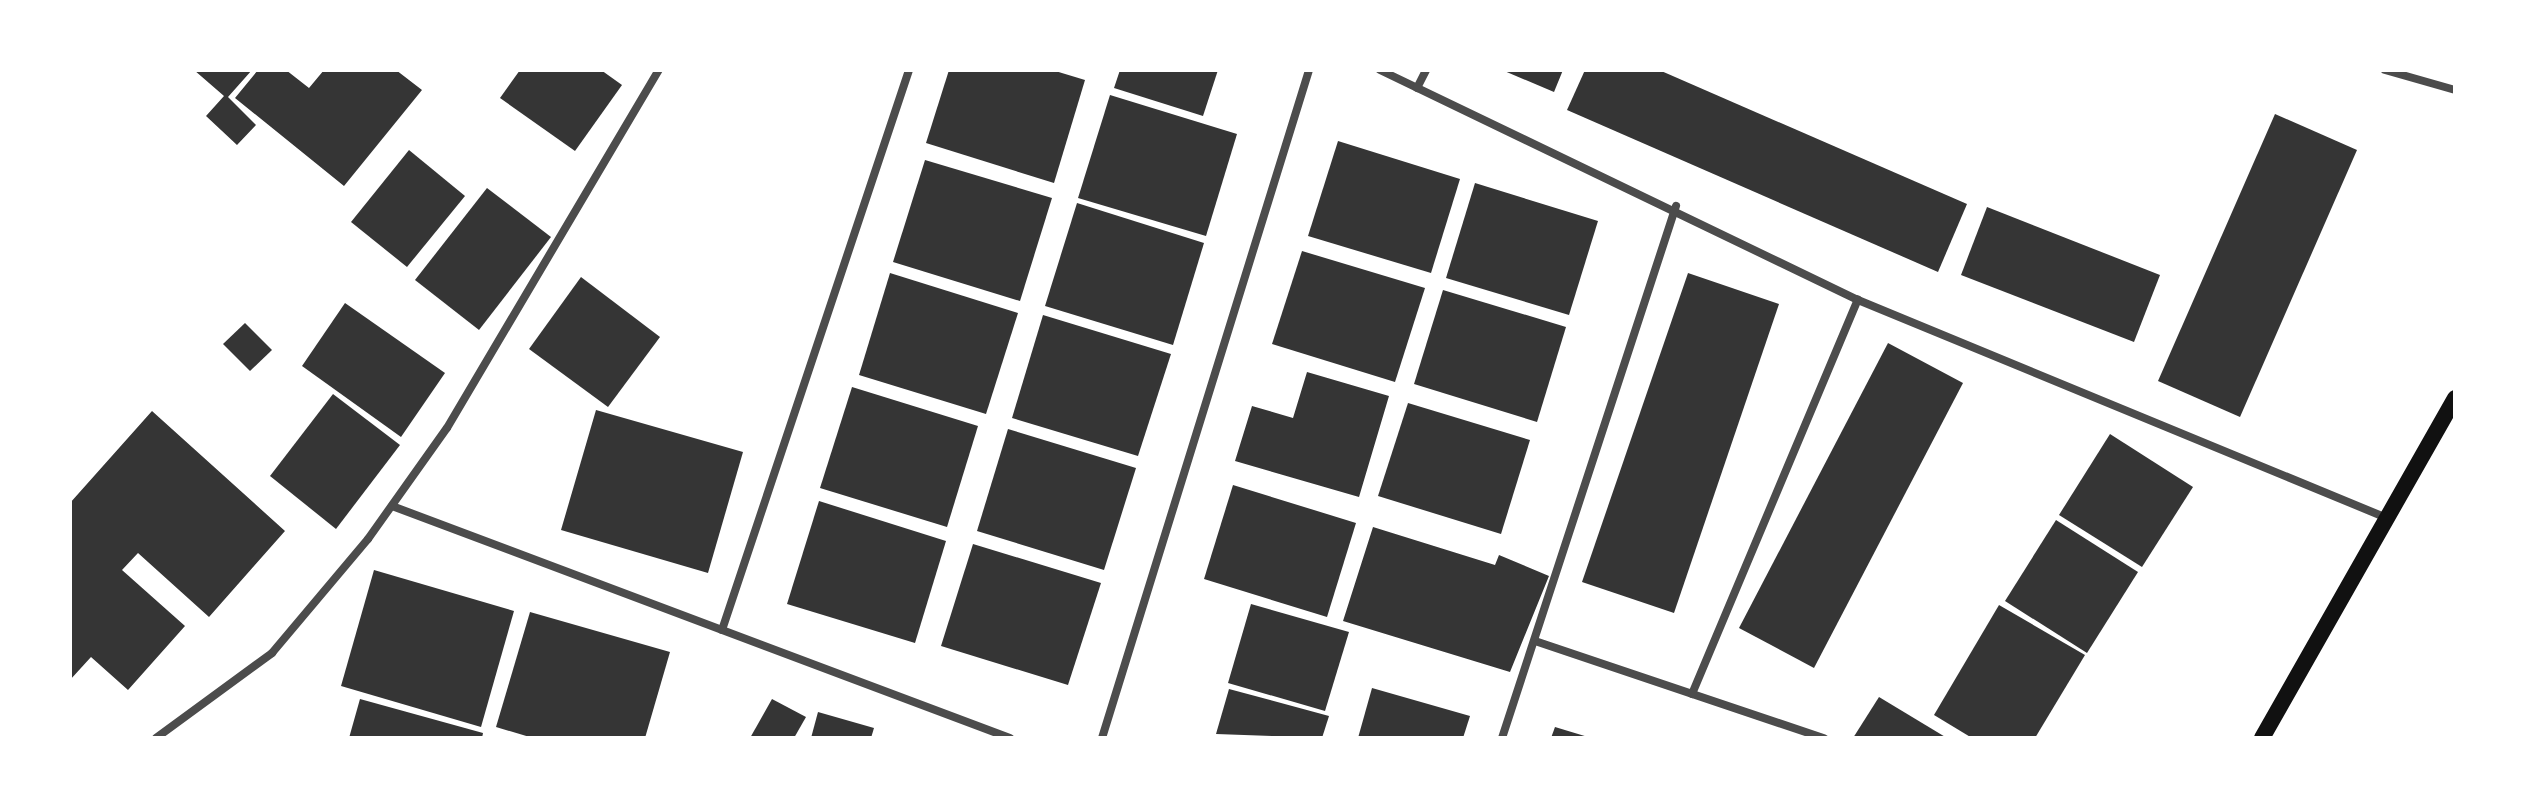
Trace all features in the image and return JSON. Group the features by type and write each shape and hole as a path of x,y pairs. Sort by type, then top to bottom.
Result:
{"main road":[{"path":"2262,738 2391,519 2455,398"}],"street":[{"path":"160,737 272,653 392,506 447,428 659,70"},
{"path":"722,630 909,70"},
{"path":"1102,738 1309,70"},
{"path":"1380,70 1676,206 1858,300 2391,519"},
{"path":"1417,88 1426,70"},
{"path":"2385,70 2455,90"},
{"path":"1502,738 1676,206"},
{"path":"1692,694 1858,300"},
{"path":"392,506 1010,738"},
{"path":"1535,641 1824,738"}],"building":[{"path":"194,70 252,70 228,97 256,125 237,145 206,116 224,96"},
{"path":"258,70 286,70 309,88 324,70 396,70 422,90 344,186 235,98"},
{"path":"520,70 601,70 622,85 575,151 500,98"},
{"path":"949,70 1052,70 1085,80 1054,183 926,143"},
{"path":"1120,70 1218,70 1203,116 1114,88"},
{"path":"1502,70 1563,70 1554,92"},
{"path":"1585,70 1659,70 1967,204 1938,272 1567,110"},
{"path":"1110,95 1237,134 1206,236 1078,198"},
{"path":"2275,114 2357,150 2240,417 2158,381"},
{"path":"1338,141 1460,179 1431,273 1308,236"},
{"path":"409,150 465,196 407,267 351,222"},
{"path":"925,160 1052,198 1020,301 893,262"},
{"path":"1475,183 1598,221 1569,315 1446,278"},
{"path":"487,188 551,237 479,330 415,280"},
{"path":"1077,203 1204,243 1173,345 1045,306"},
{"path":"1987,207 2160,275 2134,342 1961,275"},
{"path":"1302,251 1425,288 1395,382 1272,344"},
{"path":"890,273 1018,313 986,414 859,375"},
{"path":"1688,273 1779,304 1674,613 1582,582"},
{"path":"581,277 660,337 608,407 529,349"},
{"path":"1443,290 1566,327 1537,422 1414,384"},
{"path":"345,303 445,373 401,437 302,366"},
{"path":"1043,315 1171,354 1138,456 1012,418"},
{"path":"245,323 272,350 250,371 223,344"},
{"path":"1888,343 1963,383 1814,668 1739,628"},
{"path":"1307,372 1389,396 1359,497 1235,461 1252,406 1293,418"},
{"path":"852,387 978,426 947,527 820,488"},
{"path":"333,394 400,445 336,529 270,476"},
{"path":"1408,403 1530,440 1501,534 1378,496"},
{"path":"596,410 743,452 708,573 561,530"},
{"path":"152,411 285,531 209,617 138,553 122,570 185,626 128,690 91,657 70,680 70,503"},
{"path":"1008,429 1136,468 1104,570 977,531"},
{"path":"2110,434 2193,487 2142,567 2059,515"},
{"path":"1233,485 1356,523 1327,617 1204,579"},
{"path":"819,501 946,541 915,643 787,604"},
{"path":"2056,520 2138,572 2087,653 2005,601"},
{"path":"1373,527 1495,565 1499,555 1549,576 1510,672 1343,621"},
{"path":"973,544 1101,583 1068,685 941,646"},
{"path":"374,570 514,611 481,727 341,686"},
{"path":"1251,604 1349,632 1325,711 1228,683"},
{"path":"1999,605 2085,655 2035,738 1972,738 1934,715"},
{"path":"530,612 670,652 645,738 533,738 496,727"},
{"path":"1372,688 1470,716 1463,738 1358,738"},
{"path":"1229,689 1329,716 1322,738 1216,734"},
{"path":"1879,697 1947,738 1853,738"},
{"path":"360,699 483,733 482,738 349,738"},
{"path":"772,699 806,717 794,738 750,738"},
{"path":"818,712 874,728 871,738 811,738"},
{"path":"1555,727 1588,737 1588,738 1551,738"}]}
